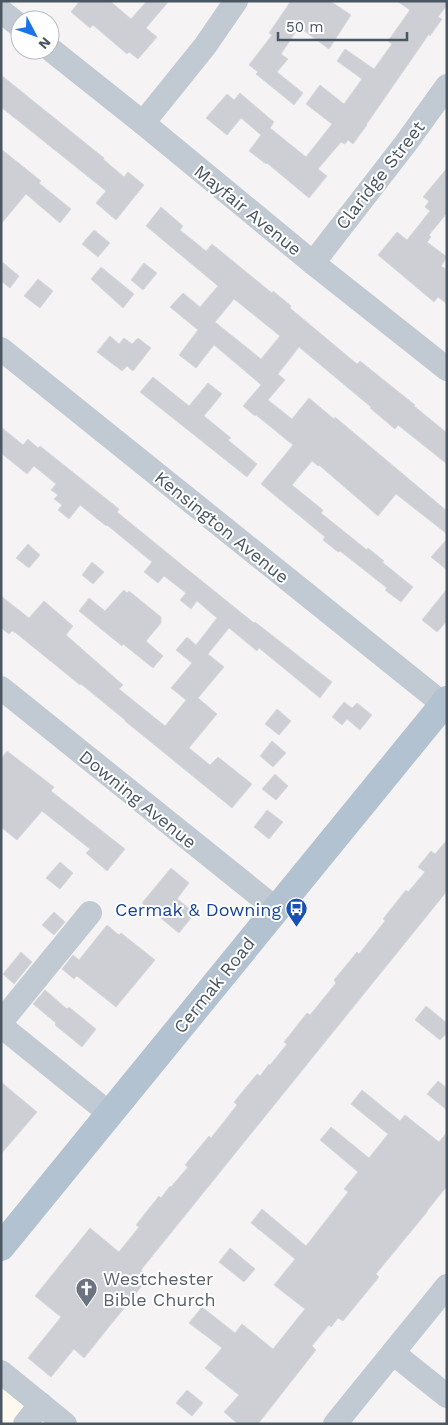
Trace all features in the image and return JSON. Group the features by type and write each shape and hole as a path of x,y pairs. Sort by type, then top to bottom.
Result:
{"main road":[{"name":"Cermak Road","path":"1,1247 445,702"}],"street":[{"path":"143,124 205,46 236,1"},
{"name":"Mayfair Avenue","path":"60,58 447,369"},
{"name":"Claridge Street","path":"313,263 406,143 447,86"},
{"name":"Kensington Avenue","path":"1,349 445,702"},
{"name":"Downing Avenue","path":"1,688 276,909"},
{"path":"1,1022 90,913"},
{"path":"1,1026 110,1114"},
{"path":"335,1424 447,1286"},
{"path":"393,1352 447,1396"},
{"path":"1,1372 65,1424"},
{"path":"24,1424 41,1404"}],"shaded area":[{"path":"1,1379 45,1414 37,1424 1,1424"}],"building":[{"path":"80,1 110,1 131,19 147,1 169,1 146,28 157,37 138,59 129,52 127,54 93,25 90,28 71,12"},
{"path":"291,1 330,1 351,15 329,49 299,27 281,54 288,59 277,72 303,93 294,105 256,74 258,72 249,65 272,35 269,33"},
{"path":"397,1 447,1 447,5 438,17 442,19 430,36 429,34 353,144 348,140 345,144 341,142 318,169 327,176 309,198 267,163 249,151 261,135 241,118 227,135 206,118 227,94 234,100 240,93 274,122 270,128 306,157 332,124 306,104 320,85 344,104 362,79 337,61 345,49 374,69 392,44 388,41 410,10"},
{"path":"1,75 104,158 124,177 128,172 144,185 116,220 96,203 106,191 1,107"},
{"path":"1,149 41,181 39,183 71,209 60,223 26,194 1,224"},
{"path":"447,168 447,213 429,235 431,237 427,242 447,257 441,266 447,270 447,304 438,297 434,302 378,255 397,232 407,240 430,211 425,207 429,201 423,197"},
{"path":"161,207 183,226 180,230 206,251 212,244 272,293 273,291 291,306 290,308 357,364 360,361 447,433 447,464 398,425 395,429 299,347 278,374 285,380 268,400 292,419 309,398 334,419 335,417 447,511 447,534 396,494 378,516 312,461 292,485 323,510 321,513 367,550 368,548 413,587 401,602 385,590 387,588 323,540 325,537 261,484 293,445 243,406 261,385 214,345 196,368 179,355 198,330 170,307 183,293 200,307 218,286 146,226","holes":["234,299 280,336 261,359 215,322"]},
{"path":"94,230 110,243 98,257 82,244"},
{"path":"1,261 19,276 10,288 1,281"},
{"path":"144,263 157,273 143,290 131,280"},
{"path":"101,267 134,294 123,308 91,279"},
{"path":"38,279 53,291 40,308 24,296"},
{"path":"110,336 119,344 124,338 132,344 138,338 151,348 133,371 127,366 122,371 97,352"},
{"path":"153,377 189,406 208,383 222,394 204,416 231,438 228,440 257,464 247,477 140,392"},
{"path":"1,427 23,445 28,439 38,448 40,446 119,509 117,512 187,569 332,682 320,698 259,648 257,651 229,628 208,654 224,667 198,698 217,714 189,748 210,765 218,757 252,784 232,808 16,633 12,631 9,634 1,628 1,596 29,618 44,601 73,626 66,635 123,685 119,689 165,726 186,700 171,688 192,663 176,650 187,637 196,645 217,618 197,601 191,609 180,600 186,593 164,576 158,583 144,572 152,562 80,505 69,519 58,510 62,505 54,499 58,495 51,490 56,484 34,466 27,474 1,453"},
{"path":"447,539 447,570 431,557"},
{"path":"28,544 40,555 29,568 16,558"},
{"path":"92,562 104,572 93,584 82,575"},
{"path":"447,589 447,621 437,632 422,620"},
{"path":"124,590 127,593 129,591 161,617 161,623 146,641 163,656 153,668 79,611 89,598 105,611"},
{"path":"344,702 352,708 357,703 372,715 360,730 347,719 342,725 332,717"},
{"path":"277,709 291,721 279,735 265,724"},
{"path":"272,741 286,753 273,767 260,756"},
{"path":"7,751 54,787 51,791 125,849 107,871 86,853 90,849 42,811 17,840 1,827 1,759"},
{"path":"275,774 288,786 276,800 262,789"},
{"path":"267,810 283,822 269,839 254,827"},
{"path":"447,840 447,891 141,1270 149,1277 84,1358 74,1349 51,1377 28,1358 61,1317 35,1296 90,1228 119,1252 139,1227 136,1225 159,1196 161,1198 171,1187 188,1167 185,1165 209,1136 211,1138 237,1105 234,1102 257,1074 260,1076 270,1065 287,1044 284,1042 307,1013 310,1015 336,983 334,980 357,952 359,954 406,890 408,892 425,872 418,867 431,851 435,854"},
{"path":"60,862 73,873 60,889 46,878"},
{"path":"171,868 189,883 177,899 195,913 179,933 142,903"},
{"path":"54,912 65,922 54,935 42,925"},
{"path":"107,925 119,935 121,933 155,960 116,1007 77,976 74,979 62,969 73,955 79,960"},
{"path":"21,952 32,962 14,984 3,974"},
{"path":"45,990 67,1009 69,1007 96,1029 82,1047 33,1004"},
{"path":"426,1006 447,1023 447,1033 440,1040 415,1020"},
{"path":"438,1081 447,1088 447,1110 427,1094"},
{"path":"1,1082 37,1112 1,1154"},
{"path":"362,1090 400,1121 405,1115 439,1142 447,1132 447,1186 376,1274 379,1277 343,1321 338,1318 331,1327 329,1325 312,1346 316,1350 258,1424 238,1424 224,1412 239,1395 205,1368 222,1348 189,1323 202,1307 235,1333 242,1324 273,1349 305,1309 274,1285 295,1259 251,1223 262,1209 306,1246 348,1192 344,1189 358,1172 320,1140 331,1127 369,1158 388,1134 351,1104"},
{"path":"230,1248 255,1269 244,1282 219,1262"},
{"path":"187,1390 203,1403 192,1416 176,1403"}],"place":[{"name":"Cermak & Downing","path":"297,928"},
{"name":"Westchester Bible Church","path":"87,1307"}]}
